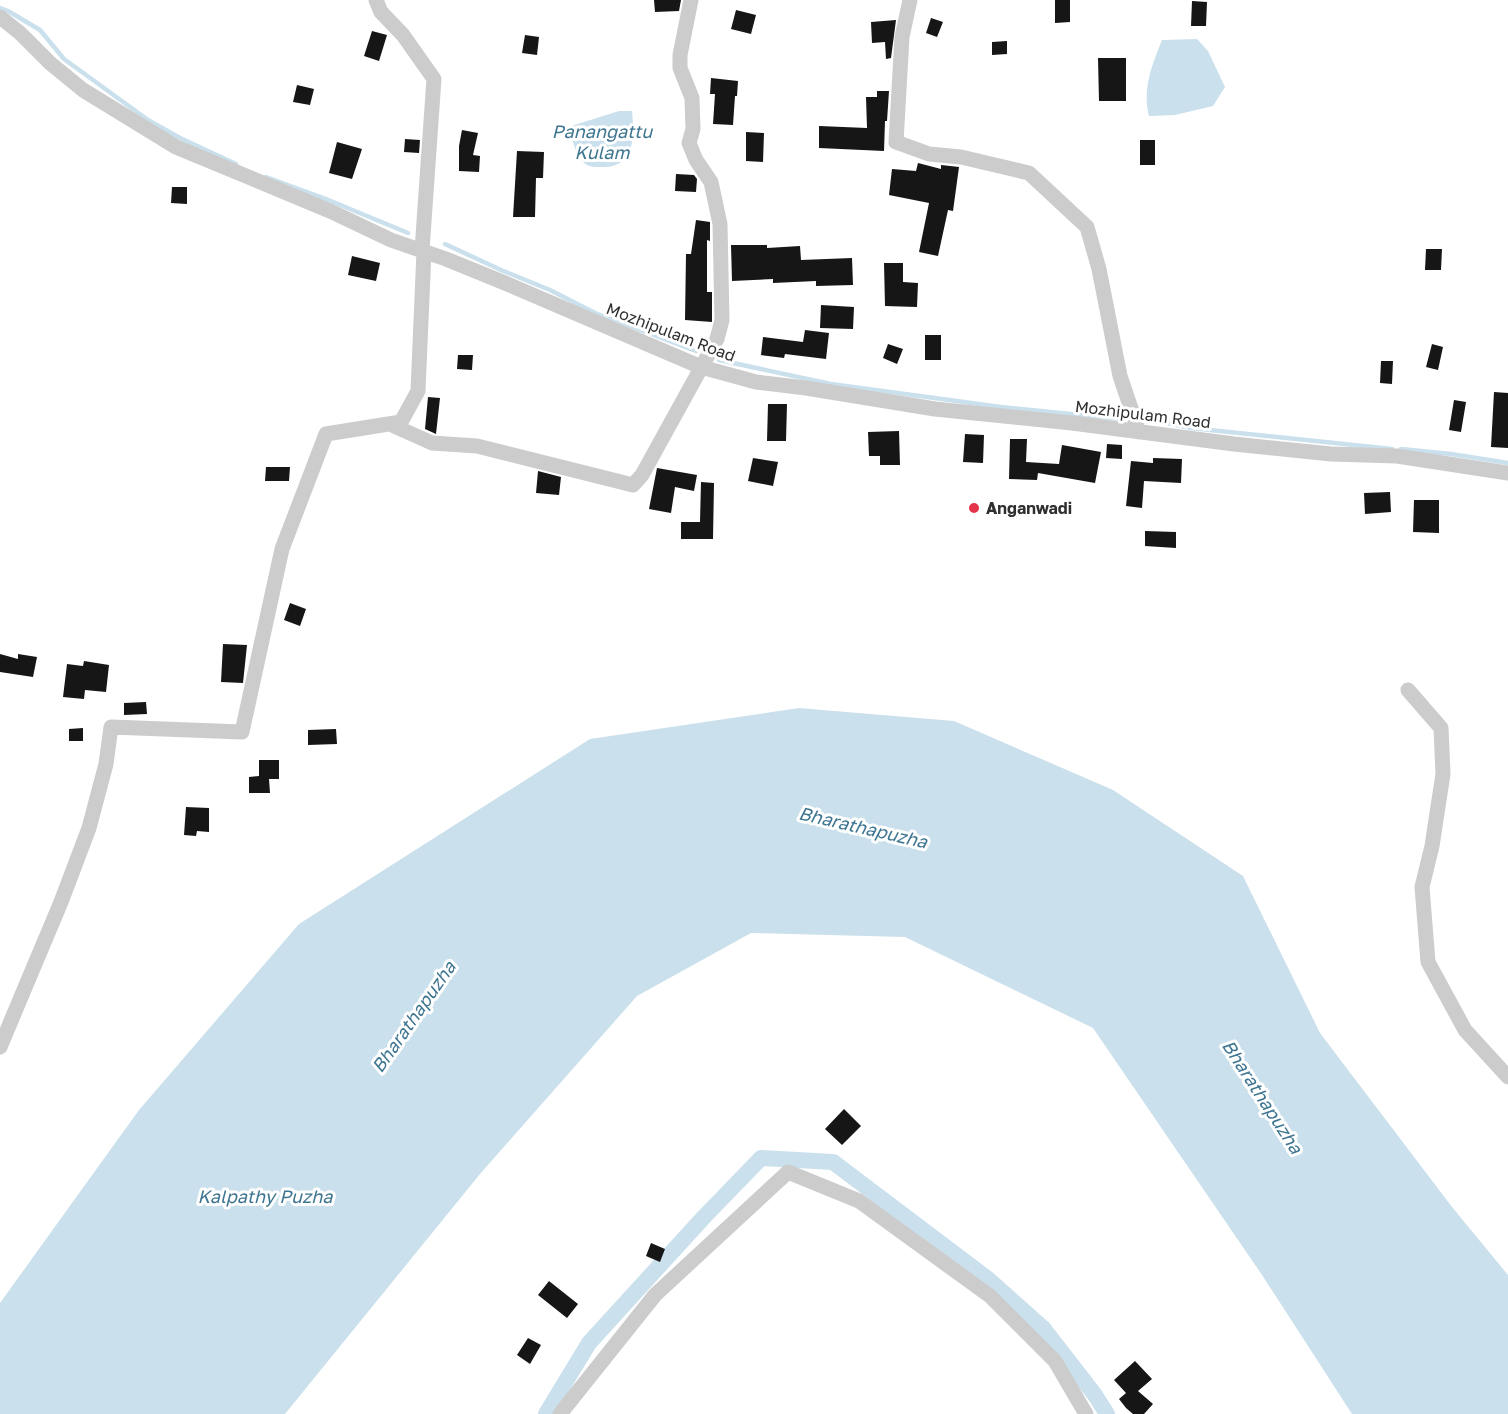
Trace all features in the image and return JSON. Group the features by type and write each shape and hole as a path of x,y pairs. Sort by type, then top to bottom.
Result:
{"street":[{"path":"376,0 381,12 403,35 434,79 422,250 424,251 418,391 401,422 394,426 432,443 477,446 633,485 642,475 717,339 722,320 720,224 711,182 696,160 689,143 693,129 692,98 680,68 680,55 691,0"},
{"path":"910,0 902,37 896,142 929,153 961,157 1029,173 1087,227 1099,269 1119,376 1139,432"},
{"name":"Mozhipulam Road","path":"0,17 83,90 176,147 330,211 391,240 505,283 701,367 756,382 935,409 1331,454 1397,456 1508,473"},
{"path":"0,1047 61,902 89,828 106,764 111,727 242,732 282,549 326,434 401,422"},
{"path":"1408,690 1441,728 1443,774 1432,846 1422,887 1428,962 1465,1030 1508,1077"},
{"path":"560,1414 655,1295 788,1172 859,1201 990,1296 1055,1360 1086,1414"}],"water":[{"path":"1197,39 1208,51 1225,87 1213,106 1175,115 1149,116 1147,87 1162,40"},
{"name":"Panangattu Kulam","path":"619,111 632,111 633,139 628,155 615,165 596,167 585,164 578,155 568,127"},
{"name":"Kalpathy Puzha","path":"799,708 954,721 1113,790 1243,876 1320,1033 1452,1207 1508,1275 1508,1414 1352,1414 1262,1275 1093,1028 905,937 751,933 637,996 480,1174 285,1414 0,1414 0,1303 139,1110 299,924 590,739"}],"building":[{"path":"654,0 681,0 679,11 655,12"},
{"path":"1055,0 1070,0 1070,22 1055,23"},
{"path":"1192,1 1207,2 1206,26 1191,26"},
{"path":"736,10 756,15 751,34 731,29"},
{"path":"931,18 943,22 937,37 926,33"},
{"path":"896,20 891,58 886,59 885,42 872,43 871,22"},
{"path":"372,31 387,35 379,61 364,56"},
{"path":"525,35 539,37 537,55 522,53"},
{"path":"1007,41 1007,54 992,55 992,42"},
{"path":"1098,58 1126,58 1126,101 1099,101"},
{"path":"711,78 738,81 733,125 713,124 715,94 710,94"},
{"path":"297,85 314,89 310,105 293,102"},
{"path":"877,91 889,91 884,151 819,148 819,126 867,128 866,97 877,97"},
{"path":"462,130 478,133 473,155 480,156 479,172 459,171 459,146"},
{"path":"746,132 764,133 763,162 746,161"},
{"path":"405,139 420,140 419,153 404,152"},
{"path":"1140,140 1155,140 1155,165 1140,165"},
{"path":"337,142 362,149 352,179 329,173"},
{"path":"517,151 544,152 543,178 536,178 535,217 513,217"},
{"path":"918,163 941,169 941,165 959,167 953,211 948,210 938,256 919,252 929,203 889,195 892,169 916,171"},
{"path":"676,174 694,175 697,179 696,192 675,191"},
{"path":"172,187 187,187 187,204 171,203"},
{"path":"696,220 710,222 710,241 707,240 707,292 712,292 712,322 685,320 686,254 691,254"},
{"path":"731,245 767,245 767,248 800,246 801,260 852,258 853,285 816,286 816,281 773,283 773,279 732,281"},
{"path":"1426,249 1442,249 1441,270 1425,270"},
{"path":"352,256 380,263 376,281 348,275"},
{"path":"884,263 903,263 903,282 918,283 917,307 885,306"},
{"path":"821,305 854,307 853,329 820,328"},
{"path":"805,330 829,333 826,359 785,354 784,358 761,355 763,337 803,342"},
{"path":"925,335 941,335 941,360 925,360"},
{"path":"888,344 903,349 897,364 883,358"},
{"path":"1432,344 1443,347 1438,370 1426,367"},
{"path":"458,355 473,355 472,370 457,369"},
{"path":"1381,361 1393,361 1392,384 1380,383"},
{"path":"1494,392 1508,393 1508,448 1491,447"},
{"path":"428,397 440,398 436,434 425,429"},
{"path":"1454,400 1466,402 1461,432 1449,430"},
{"path":"768,404 787,404 786,441 767,441"},
{"path":"899,431 900,465 880,465 880,456 869,456 868,432"},
{"path":"965,434 984,435 983,463 963,462"},
{"path":"1010,439 1027,439 1026,462 1059,464 1062,445 1101,452 1095,483 1038,473 1037,480 1009,479"},
{"path":"1107,444 1122,445 1122,459 1106,458"},
{"path":"753,458 778,462 773,486 748,481"},
{"path":"1153,458 1182,459 1181,483 1144,481 1142,508 1126,506 1131,461 1153,463"},
{"path":"266,467 290,467 289,481 265,481"},
{"path":"657,468 697,475 694,491 675,487 671,513 649,509"},
{"path":"538,471 561,477 559,495 536,493"},
{"path":"701,482 714,483 713,539 681,539 681,522 700,522"},
{"path":"1390,492 1391,512 1365,514 1364,493"},
{"path":"1414,500 1439,500 1439,533 1413,532"},
{"path":"1145,531 1176,532 1176,548 1145,546"},
{"path":"290,603 306,609 300,626 284,620"},
{"path":"223,644 247,645 243,683 221,682"},
{"path":"0,654 18,659 18,654 37,657 33,677 0,672"},
{"path":"84,661 109,665 106,692 85,690 84,699 63,697 67,664 83,666"},
{"path":"146,702 147,714 124,715 124,703"},
{"path":"83,728 83,741 69,741 69,729"},
{"path":"336,729 337,744 308,745 308,730"},
{"path":"259,760 279,760 279,779 269,779 270,793 249,793 249,777 259,776"},
{"path":"186,807 209,808 209,832 197,831 196,836 184,835"},
{"path":"844,1109 861,1126 842,1145 825,1129"},
{"path":"651,1243 665,1249 660,1262 646,1256"},
{"path":"549,1281 578,1304 567,1318 538,1295"},
{"path":"528,1338 541,1345 530,1364 517,1355"},
{"path":"1135,1361 1152,1379 1138,1391 1153,1404 1144,1414 1133,1414 1126,1408 1119,1399 1126,1393 1114,1380"}],"waterway":[{"path":"0,8 40,30 64,59 148,120 236,164"},
{"path":"266,177 408,233"},
{"path":"445,244 550,290 595,313 696,351"},
{"path":"719,360 831,384 1001,407 1120,419"},
{"path":"1147,419 1191,428 1392,449"},
{"path":"1401,449 1508,463"},
{"path":"546,1414 589,1343 761,1158 833,1162 988,1279 1043,1328 1107,1414"}],"place":[{"name":"Anganwadi","path":"974,508"}],"water label":[{"name":"Bharathapuzha","path":"863,828"},
{"name":"Bharathapuzha","path":"414,1017"},
{"name":"Bharathapuzha","path":"1262,1097"}]}
